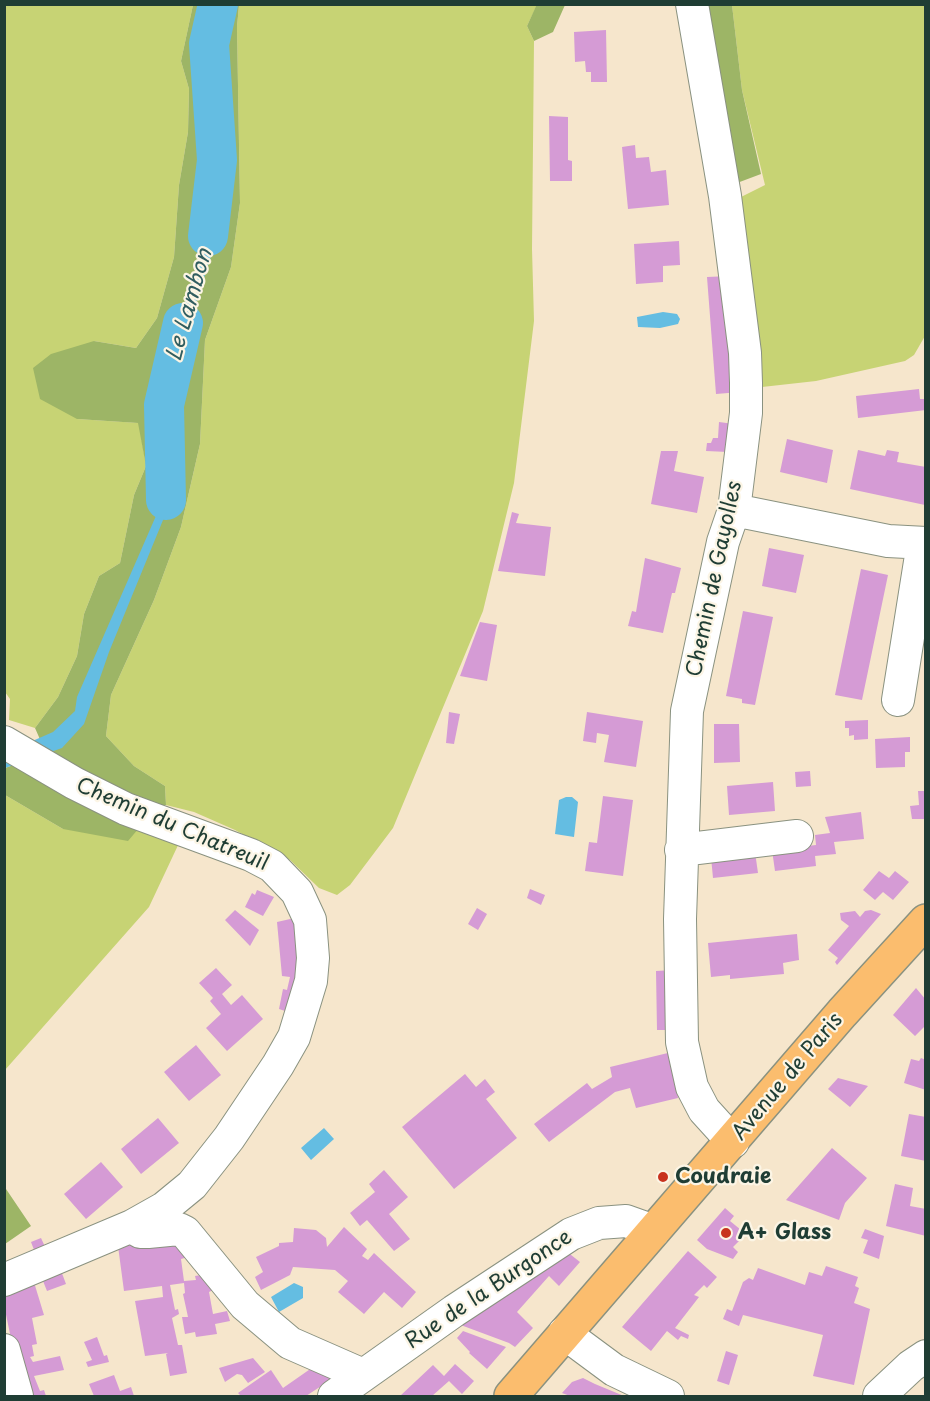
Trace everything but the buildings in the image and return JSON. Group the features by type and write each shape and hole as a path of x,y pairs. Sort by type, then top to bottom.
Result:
{"main road":[{"name":"Avenue de Paris","path":"511,1396 733,1142 842,1013 926,921"}],"street":[{"name":"Chemin de Gayolles","path":"692,4 725,196 745,353 746,413 734,510 723,542 687,711 681,850 682,1042 692,1087 704,1110 733,1142"},
{"path":"734,510 888,541 924,543 898,700"},
{"name":"Chemin du Chatreuil","path":"4,1280 132,1226 164,1208 192,1185 229,1138 294,1037 311,981 313,958 310,920 297,892 272,866 251,855 126,809 5,743"},
{"path":"681,850 797,836"},
{"name":"Rue de la Burgonce","path":"334,1396 571,1234 599,1223 626,1221 654,1232"},
{"path":"132,1226 140,1232 171,1228 185,1232 245,1305 290,1343 363,1375"},
{"path":"564,1333 614,1370 668,1396"},
{"path":"4,1350 17,1396"},
{"path":"879,1396 911,1366 926,1356"}],"green space":[{"path":"537,4 565,5 553,32 534,41 527,26"},
{"path":"5,5 193,5 181,61 189,89 188,132 179,185 174,257 157,318 136,348 94,341 77,419 139,423 146,466 134,495 120,563 99,576 84,614 77,656 58,697 35,728 9,720 10,699 5,692"},
{"path":"193,5 239,5 237,27 240,203 231,267 205,340 200,444 181,527 154,600 111,695 106,736 134,766 165,786 166,805 147,805 139,828 128,841 63,829 5,795 5,768 46,753 35,728 58,697 77,656 84,614 99,576 120,563 134,495 146,466 138,423 77,419 40,399 33,368 51,354 94,341 136,348 157,318 174,257 179,185 188,132 189,89 181,61"},
{"path":"239,5 537,5 527,26 534,41 532,249 534,321 514,483 483,611 393,828 350,885 337,895 319,888 290,860 235,830 194,812 166,805 165,786 134,766 106,736 111,695 154,600 181,527 200,444 205,340 231,267 240,203 237,27"},
{"path":"705,5 732,5 742,90 761,174 737,183"},
{"path":"732,5 925,5 925,336 914,355 905,361 816,381 762,387 741,197 765,185 742,90"},
{"path":"5,795 63,829 139,828 180,841 149,907 5,1070"},
{"path":"4,1186 31,1226 5,1244 4,1244"}],"water":[{"path":"214,5 220,5 213,31 218,104 212,253 174,371 170,503 109,652 84,724 62,748 5,768 5,753 53,732 75,711 77,697 162,502 173,336 202,253 213,132 209,30"},
{"path":"663,312 677,314 680,319 678,324 660,328 638,327 637,317"},
{"path":"572,797 578,802 574,837 555,834 559,800"},
{"path":"324,1128 334,1139 311,1160 301,1148"},
{"path":"294,1283 303,1287 303,1298 279,1312 271,1297"}],"waterway":[{"name":"Le Lambon","path":"208,236 217,160 209,44 218,4"},
{"name":"Le Lambon","path":"166,500 164,405 183,323"}],"place":[{"name":"Coudraie","path":"663,1177"},
{"name":"A+ Glass","path":"726,1233"}]}
